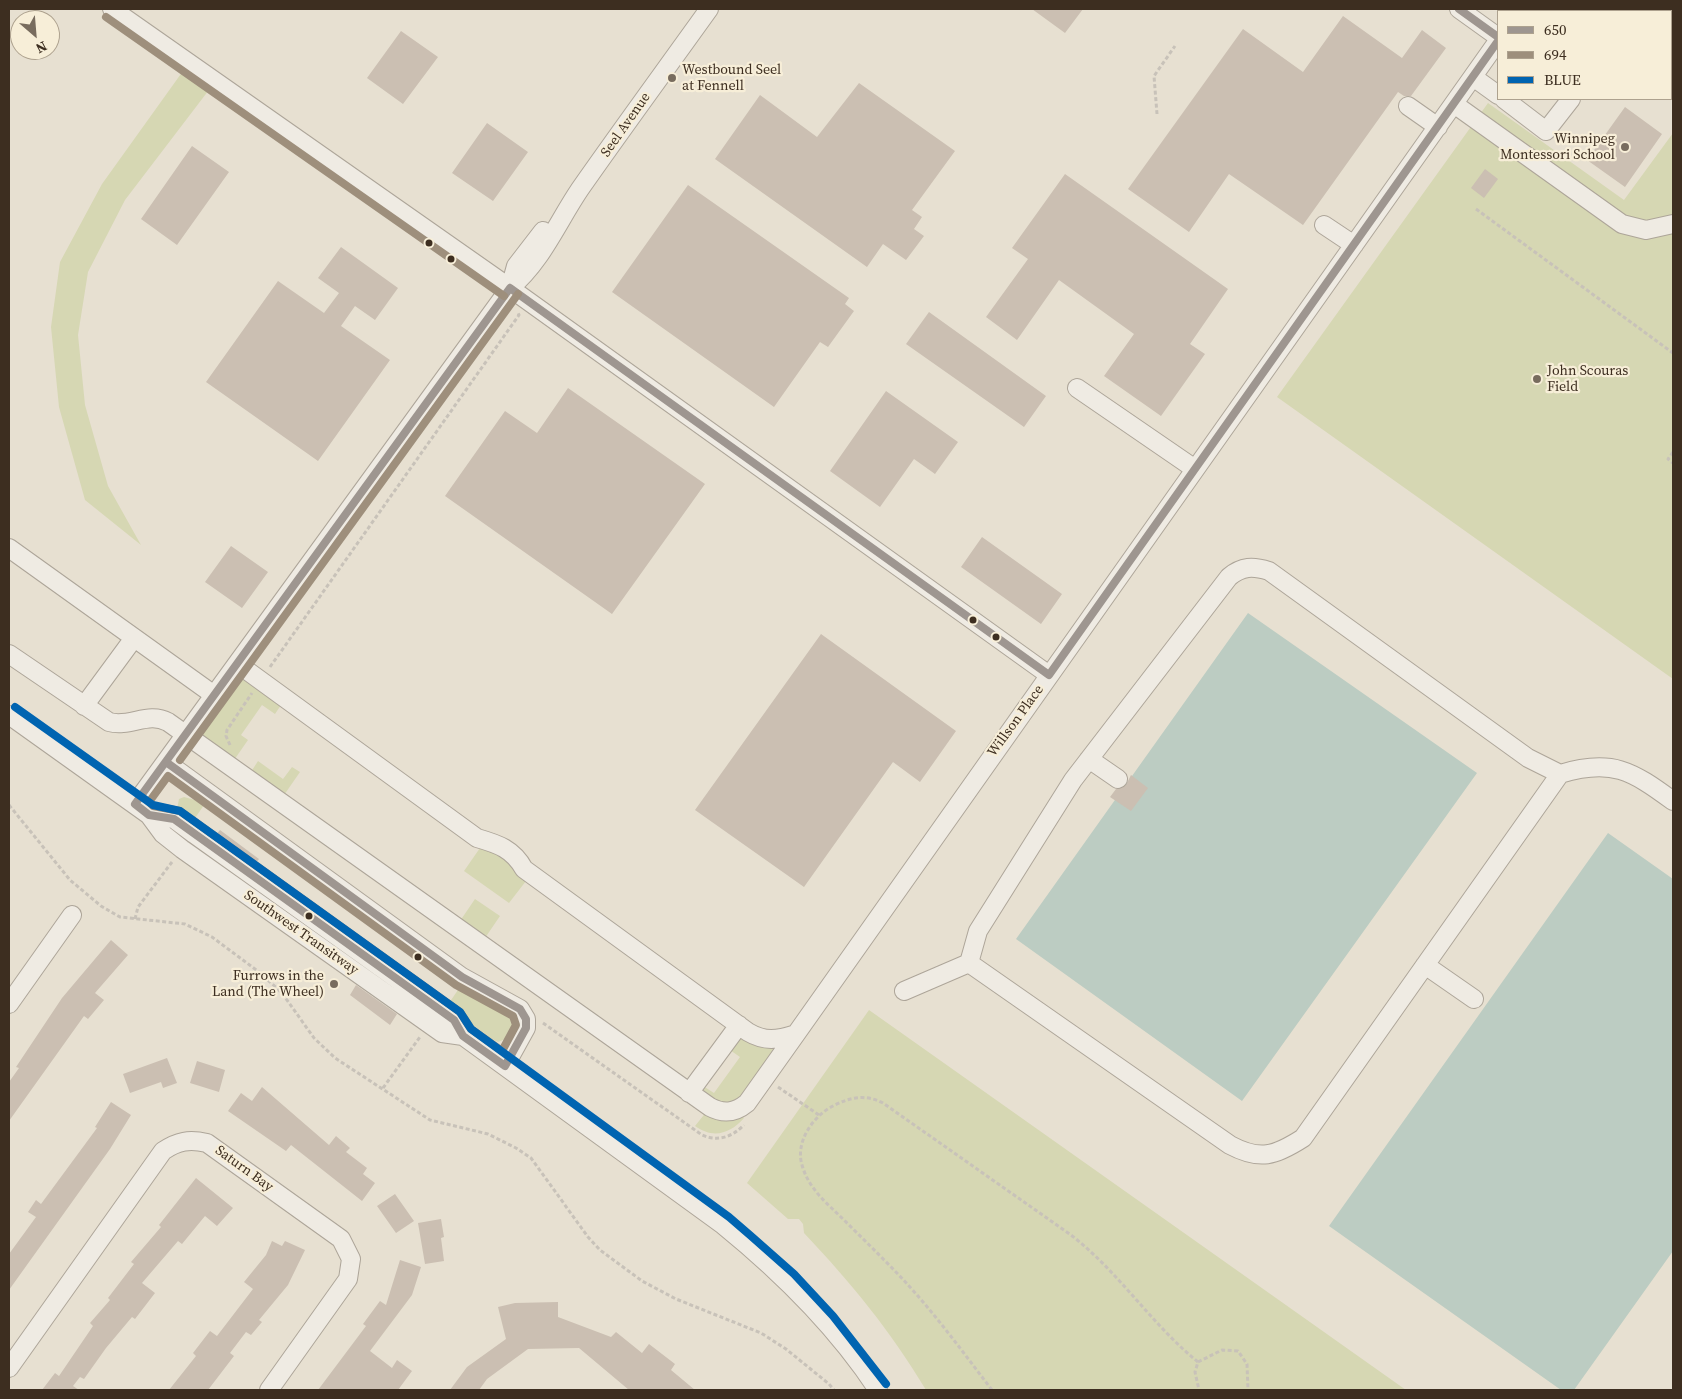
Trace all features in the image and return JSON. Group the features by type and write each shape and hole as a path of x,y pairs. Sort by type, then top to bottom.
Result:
{"street":[{"path":"112,9 510,288 1050,675"},
{"name":"Seel Avenue","path":"142,810 166,762 510,288 526,275 556,232 579,192 708,9"},
{"path":"1459,9 1497,35"},
{"name":"Willson Place","path":"689,1093 710,1107 723,1112 742,1107 796,1034 1497,42"},
{"path":"1473,77 1497,94"},
{"path":"1506,100 1546,131 1570,100"},
{"path":"1454,104 1622,224 1646,230 1673,224"},
{"path":"1408,106 1438,127"},
{"path":"1324,225 1354,245"},
{"path":"1077,388 1195,469"},
{"path":"9,548 214,695"},
{"path":"969,963 978,931 1073,780 1229,577 1238,570 1254,567 1269,571 1528,758 1560,774"},
{"path":"84,706 134,638"},
{"path":"9,654 103,719 114,724 128,724 148,717 159,718 186,734 689,1093 744,1028"},
{"path":"238,664 477,838 500,845 517,856 524,868 757,1037 773,1040 796,1034"},
{"name":"Southwest Transitway","path":"9,715 142,810 163,834 182,849 442,1033 463,1036"},
{"path":"1089,759 1118,779"},
{"path":"166,762 462,977 520,1009 526,1019 526,1028 505,1066"},
{"path":"969,963 1230,1145 1247,1154 1263,1156 1283,1151 1303,1138 1560,774 1583,767 1614,767 1641,778 1673,801"},
{"name":"Southwest Transitway","path":"142,810 174,819 454,1020 463,1036 723,1225 758,1254 823,1317 878,1390"},
{"path":"11,995 72,915"},
{"path":"904,991 969,963"},
{"path":"1425,966 1474,999"},
{"name":"Saturn Bay","path":"9,1368 163,1152 182,1140 195,1140 207,1143 341,1239 351,1259 348,1279 269,1390"}],"path":[{"path":"1157,114 1154,76 1176,46"},
{"path":"1476,209 1673,354"},
{"path":"232,747 226,736 226,730 519,315 510,288"},
{"path":"1673,452 1668,460 1673,463"},
{"path":"9,805 70,880 86,896 113,915 185,924 212,937 276,988 314,1038 335,1058 430,1120 488,1134 516,1148 531,1158 578,1224 600,1250 642,1281 676,1299 769,1338 808,1366 834,1390"},
{"path":"135,919 138,907 182,849"},
{"path":"992,1390 909,1285 812,1187 801,1163 800,1152 809,1129 819,1115 841,1101 860,1097 874,1098 883,1103 1086,1247 1113,1272 1167,1335 1198,1362"},
{"path":"797,1100 819,1115"},
{"path":"1199,1390 1195,1372 1198,1362 1222,1350 1238,1351 1247,1364 1248,1390"}],"green space":[{"path":"188,64 215,82 125,200 88,272 78,335 85,405 108,486 141,545 85,500 59,407 51,327 60,262 102,184"},
{"path":"1488,103 1624,200 1673,133 1673,679 1277,397"},
{"path":"242,679 281,705 275,714 262,705 241,735 248,740 232,763 200,736 236,683"},
{"path":"258,761 283,779 292,767 300,772 282,798 249,775"},
{"path":"184,797 199,801 204,805 191,824 177,809 179,799"},
{"path":"480,848 501,856 526,881 509,903 464,871"},
{"path":"475,899 500,916 485,938 460,921"},
{"path":"460,987 506,1013 512,1021 511,1034 498,1042 447,1006"},
{"path":"869,1010 1406,1390 926,1390 870,1308 804,1233 803,1224 799,1219 788,1219 747,1183"},
{"path":"737,1035 774,1048 776,1053 743,1099 726,1106 697,1094 703,1086 714,1093 740,1057 727,1048"},
{"path":"707,1111 724,1120 742,1116 744,1118 727,1131 721,1133 708,1132 695,1126"}],"shaded area":[{"path":"1248,613 1477,773 1242,1101 1016,939"},
{"path":"1608,833 1673,879 1673,1251 1574,1390 1561,1390 1329,1226"}],"building":[{"path":"1032,9 1083,9 1065,33"},
{"path":"1343,16 1402,58 1422,30 1446,48 1411,96 1404,96 1398,92 1303,225 1229,174 1189,232 1128,189 1243,29 1303,72"},
{"path":"401,31 438,57 403,104 367,78"},
{"path":"859,83 955,151 912,210 922,217 914,229 924,236 906,260 883,244 867,267 715,159 760,95 817,137"},
{"name":"Winnipeg Montessori School","path":"1625,107 1662,134 1625,187 1587,160"},
{"path":"487,123 528,152 493,201 452,173"},
{"path":"192,146 229,172 177,245 141,219"},
{"path":"1485,169 1498,179 1484,198 1471,188"},
{"path":"1065,174 1228,289 1190,344 1205,354 1161,416 1104,376 1134,334 1059,280 1017,340 986,317 1028,259 1012,248"},
{"path":"688,185 849,298 845,304 854,311 828,347 820,342 774,407 612,292"},
{"path":"341,247 398,288 375,320 355,306 341,326 390,360 318,461 206,382 278,281 324,313 339,293 318,278"},
{"path":"929,312 1046,396 1024,427 906,344"},
{"path":"568,388 705,484 612,614 445,496 505,411 537,433"},
{"path":"886,391 958,442 935,474 914,459 880,507 830,471"},
{"path":"982,537 1062,594 1041,624 961,567"},
{"path":"231,546 268,572 242,608 205,582"},
{"path":"821,634 956,731 920,782 893,762 804,887 695,810"},
{"path":"1131,775 1148,788 1131,811 1110,797 1116,789 1126,785"},
{"path":"220,830 259,859 255,864 215,836"},
{"path":"111,940 128,955 95,993 104,1000 88,1019 84,1016 9,1121 9,1082 19,1068 16,1067 62,998"},
{"path":"356,985 397,1014 390,1025 350,995"},
{"path":"167,1058 177,1083 163,1088 161,1082 130,1093 123,1074"},
{"path":"197,1061 225,1070 219,1092 190,1083"},
{"path":"262,1087 329,1145 336,1136 350,1148 346,1152 367,1168 363,1174 375,1183 362,1201 291,1145 286,1151 228,1111 241,1093 252,1101"},
{"path":"111,1102 131,1115 110,1149 9,1290 9,1254 36,1217 28,1212 36,1200 41,1204 97,1128 95,1127"},
{"path":"196,1178 233,1208 217,1226 205,1216 182,1244 178,1241 142,1283 155,1293 135,1319 132,1317 106,1348 84,1379 80,1377 73,1386 79,1390 42,1390 55,1373 59,1376 93,1326 90,1323 110,1300 108,1298 134,1264 131,1262 161,1227 159,1225"},
{"path":"395,1194 414,1221 396,1233 377,1206"},
{"path":"441,1219 444,1237 441,1238 444,1261 425,1264 418,1223"},
{"path":"272,1241 282,1246 285,1241 305,1250 288,1285 259,1320 262,1322 251,1335 246,1332 230,1353 234,1356 208,1390 169,1390 196,1356 193,1353 210,1331 217,1336 253,1289 244,1282 266,1255"},
{"path":"400,1260 421,1267 412,1295 370,1351 392,1368 397,1360 412,1371 398,1390 318,1390 366,1326 363,1324 380,1301 386,1305"},
{"path":"558,1302 558,1317 611,1337 616,1332 642,1353 649,1344 675,1364 671,1370 695,1390 629,1390 579,1348 528,1349 487,1379 479,1390 450,1390 467,1367 506,1339 498,1307 515,1303"}],"transit line":[{"name":"650","path":"1459,9 1497,36"},
{"name":"694","path":"106,17 504,296"},
{"name":"650","path":"1049,675 1497,42"},
{"name":"650","path":"510,288 1049,675"},
{"name":"650","path":"166,762 462,977 520,1009 526,1019 526,1028 505,1066 463,1036 454,1020 174,819 149,815 135,804 510,288"},
{"name":"694","path":"180,760 518,294"},
{"name":"BLUE","path":"15,707 153,805 180,811 460,1012 471,1029 729,1217 794,1274 833,1316 886,1384"},
{"name":"694","path":"168,776 456,985 513,1016 516,1025 502,1051 471,1029 460,1012 180,811 153,806 149,802 168,776"}],"place":[{"name":"Westbound Seel at Fennell","path":"672,78"},
{"name":"Winnipeg Montessori School","path":"1625,147"},
{"name":"John Scouras Field","path":"1537,379"},
{"name":"Furrows in the Land (The Wheel)","path":"334,984"}]}
